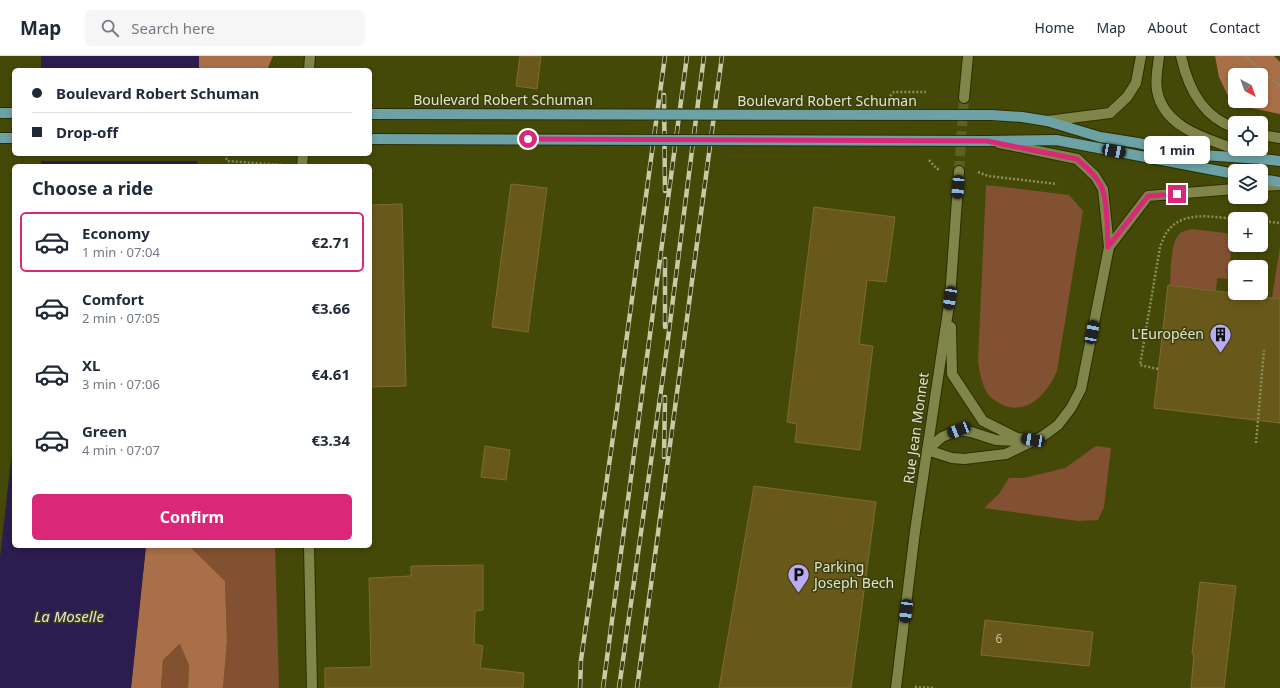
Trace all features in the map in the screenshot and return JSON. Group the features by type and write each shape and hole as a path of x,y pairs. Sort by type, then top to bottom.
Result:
{"main road":[{"path":"0,113 12,113"},
{"name":"Boulevard Robert Schuman","path":"372,114 991,115 1022,117 1047,121 1100,137 1138,143 1187,154 1280,161"},
{"path":"0,138 12,138"},
{"path":"372,139 1056,140 1228,173"},
{"path":"1268,180 1280,183"}],"street":[{"path":"309,68 310,56"},
{"path":"964,98 968,56"},
{"path":"1047,121 1110,113 1127,97 1136,83 1141,56"},
{"path":"1159,56 1157,90 1162,105 1175,121 1194,133 1228,146"},
{"path":"1181,56 1186,76 1198,101 1210,115 1228,126"},
{"path":"1268,136 1280,138"},
{"path":"927,450 952,458 964,459 1006,454 1043,436 1058,425 1071,408 1081,389 1108,247 1103,189 1095,176 1077,159 987,141"},
{"path":"1254,156 1262,159"},
{"name":"Rue Jean Monnet","path":"896,688 915,531 950,298 959,171"},
{"path":"1268,185 1280,183"},
{"path":"1108,247 1148,196 1228,190"},
{"path":"950,298 952,374 983,421 1018,438 1033,440"},
{"path":"927,450 942,437 959,430 971,432 996,440 1033,440"},
{"path":"309,548 312,688"}],"path":[{"path":"1245,56 1280,86"},
{"path":"890,102 890,96 894,92 926,92"},
{"path":"226,156 227,161 268,164"},
{"path":"928,160 937,169"},
{"path":"978,172 988,176 1057,184"},
{"path":"1158,369 1140,365 1160,247 1166,232 1174,224 1185,219 1199,216 1228,218"},
{"path":"1268,222 1280,223"},
{"path":"1256,443 1264,350"}],"shaded area":[{"path":"198,56 273,56 268,68 198,68"},
{"path":"1215,56 1274,56 1280,62 1280,114 1251,108 1268,108 1268,68 1228,68 1228,95 1219,77"},
{"path":"986,185 1069,195 1083,211 1057,371 1049,386 1043,393 1031,404 1023,407 1014,408 1005,406 991,398 984,386 979,370 978,361"},
{"path":"1192,229 1228,233 1228,252 1231,252 1230,260 1228,260 1228,279 1217,278 1216,291 1170,285 1174,243 1180,233"},
{"path":"1280,247 1280,299 1272,298"},
{"path":"1096,446 1111,448 1104,507 1098,520 1078,521 984,508 999,494 1009,478 1024,478 1065,468"},
{"path":"146,548 191,548 225,581 227,640 223,688 188,688 189,665 180,644 163,660 161,688 131,688"},
{"path":"190,548 275,548 279,688 223,688 227,640 225,581"},
{"path":"181,644 189,665 188,688 161,688 163,660"}],"water":[{"path":"41,56 199,56 199,68 41,68"},
{"path":"41,156 197,156 197,164 41,164"},
{"name":"La Moselle","path":"12,452 12,548 146,548 131,688 0,688 0,557"}],"pier":[{"path":"39,156 199,156 199,161 39,161"}],"building":[{"path":"520,56 541,56 537,89 516,86"},
{"path":"511,184 547,188 528,332 492,327"},
{"path":"402,204 406,386 372,387 372,205"},
{"path":"814,207 895,217 886,282 867,280 859,344 873,346 860,450 795,442 797,424 787,422"},
{"name":"L'Européen","path":"1168,285 1228,292 1228,300 1268,300 1268,298 1280,299 1280,423 1154,408"},
{"path":"485,446 510,450 506,480 481,477"},
{"name":"Parking Joseph Bech","path":"754,486 876,502 851,688 719,688"},
{"path":"483,565 483,610 475,611 474,644 483,646 480,668 524,673 523,688 325,688 325,668 371,667 369,578 411,576 411,566"},
{"path":"1200,582 1236,586 1224,688 1191,688 1194,655 1192,654"},
{"path":"985,620 1093,632 1089,666 981,655"}],"tunnel":[{"path":"959,171 964,98"}],"railway":[{"path":"580,688 581,660 665,56"},
{"path":"603,688 687,56"},
{"path":"619,688 665,362 704,56"},
{"path":"637,688 722,56"},
{"path":"664,95 665,191"},
{"path":"665,259 665,327"},
{"path":"664,457 665,397"}],"place":[{"name":"L'Européen","path":"1220,354"},
{"name":"Parking Joseph Bech","path":"799,594"}],"route":[{"path":"528,139 987,141 1077,159 1088,168 1103,189 1108,247 1148,196 1177,194"}]}
